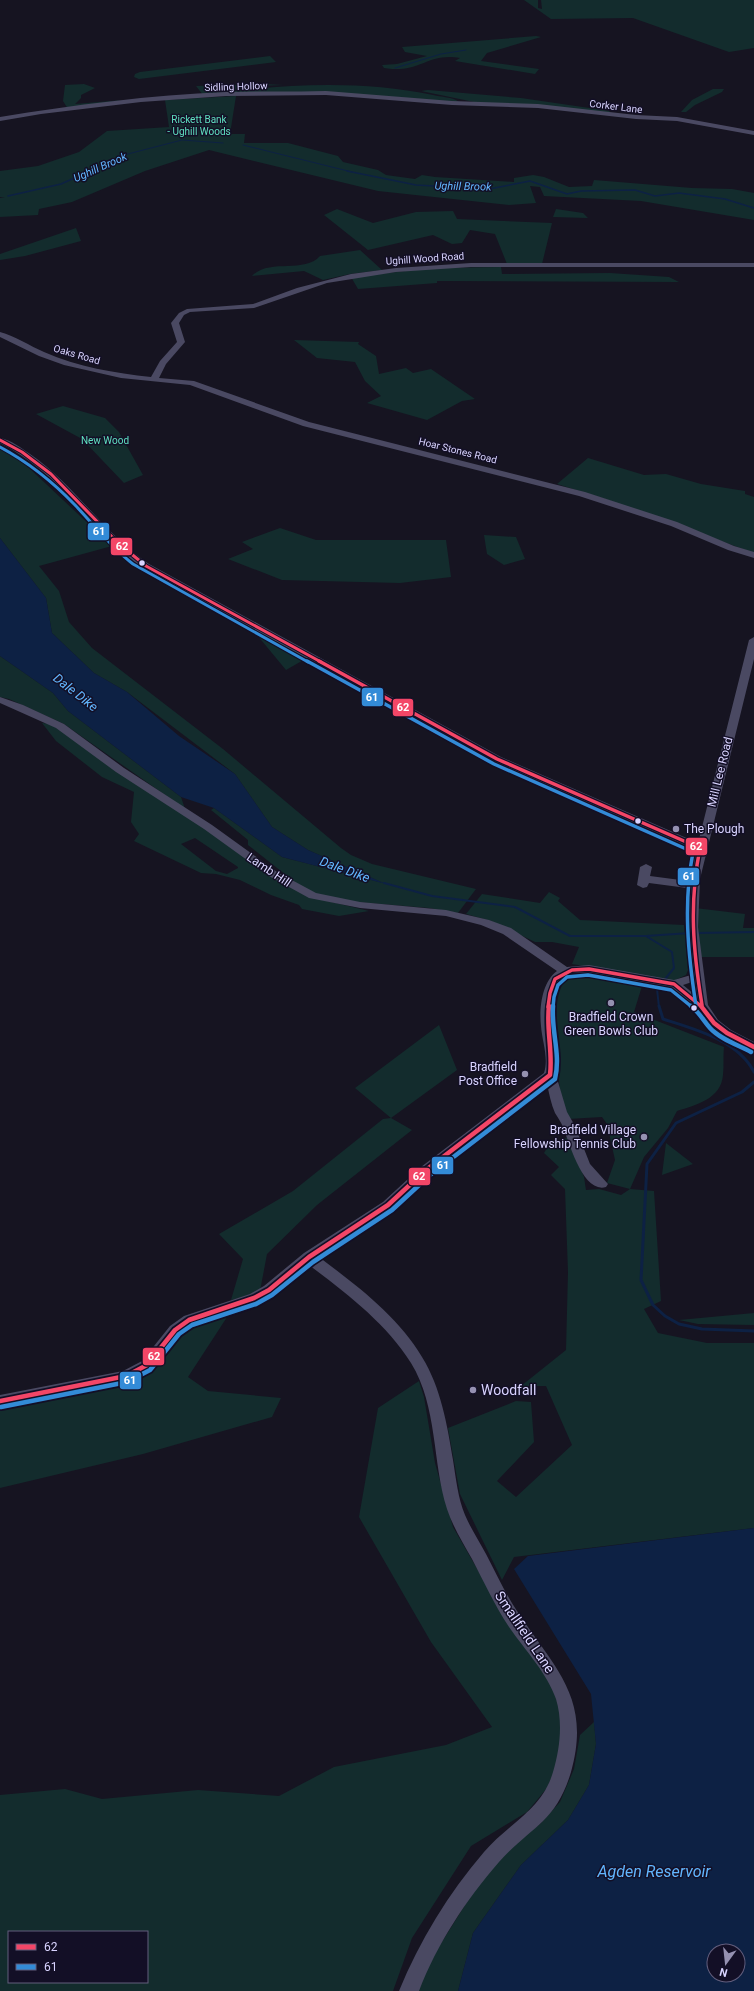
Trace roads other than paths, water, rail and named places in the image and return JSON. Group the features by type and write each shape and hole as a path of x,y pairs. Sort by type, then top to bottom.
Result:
{"street":[{"name":"Sidling Hollow","path":"0,119 141,100 226,94 326,93 474,103"},
{"name":"Corker Lane","path":"474,103 538,106 636,117 683,119 754,133"},
{"name":"Ughill Wood Road","path":"154,379 163,363 181,342 175,323 178,316 184,312 208,308 254,306 299,289 351,276 444,266 754,265"},
{"name":"Oaks Road","path":"0,334 42,354 67,363 121,376 154,379"},
{"name":"Hoar Stones Road","path":"154,379 191,383 306,424 582,494 674,524 730,548 754,555"},
{"path":"0,440 24,452 76,498 130,555 146,566 357,680 497,759 700,848"},
{"name":"Mill Lee Road","path":"702,1006 690,915 693,885 700,848 754,640"},
{"name":"Lamb Hill","path":"0,700 19,706 60,726 120,770 208,827 273,874 310,894 360,905 430,911 485,922 519,939 565,971"},
{"path":"646,867 644,882 693,885"},
{"path":"600,1184 584,1166 569,1126 561,1112 550,1075 552,1064 546,1019 549,996 553,982 565,971 576,968 673,984 697,977"},
{"path":"673,984 702,1006 714,1023 727,1033 754,1046"},
{"path":"0,1401 126,1376 147,1365 175,1330 189,1320 259,1296 269,1290 309,1257 388,1205 426,1170 493,1116 550,1075"},
{"name":"Smallfield Lane","path":"309,1257 394,1328 417,1360 428,1383 453,1505 482,1564 515,1621 545,1660 560,1685 569,1714 566,1758 552,1797 537,1816 505,1843 457,1902 428,1951 409,1991"}],"water":[{"path":"0,538 46,598 52,633 94,673 127,692 179,736 235,774 272,827 308,850 386,884 282,857 214,808 181,797 68,711 53,693 0,656"},
{"name":"Agden Reservoir","path":"754,1528 754,1991 458,1991 473,1933 521,1865 568,1820 589,1785 596,1744 591,1694 514,1569 528,1556"}],"waterway":[{"path":"395,68 441,54 466,50"},
{"name":"Ughill Brook","path":"90,171 120,156 182,140 223,143"},
{"name":"Ughill Brook","path":"243,145 352,172"},
{"name":"Ughill Brook","path":"8,196 61,184 90,171"},
{"name":"Ughill Brook","path":"347,171 416,185 489,189 530,181 567,194 581,191 635,190 655,196 679,193 725,199 754,208"},
{"name":"Dale Dike","path":"384,883 432,896 515,907 570,936 646,936"},
{"name":"Dale Dike","path":"697,933 754,932"},
{"name":"Dale Dike","path":"646,936 690,933"},
{"path":"646,936 672,952 674,968 657,989 659,1007"},
{"path":"659,1006 663,1019 714,1037 737,1052 747,1061 754,1072"},
{"path":"754,1082 742,1092 676,1123 647,1164 641,1280 653,1305 665,1316 679,1324 702,1329 754,1331"}],"place":[{"name":"The Plough","path":"676,829"},
{"name":"Bradfield Crown Green Bowls Club","path":"611,1003"},
{"name":"Bradfield Post Office","path":"525,1074"},
{"name":"Bradfield Village Fellowship Tennis Club","path":"644,1137"},
{"name":"Woodfall","path":"473,1390"}],"park label":[{"name":"Rickett Bank - Ughill Woods","path":"199,124"},
{"name":"New Wood","path":"105,440"}]}
